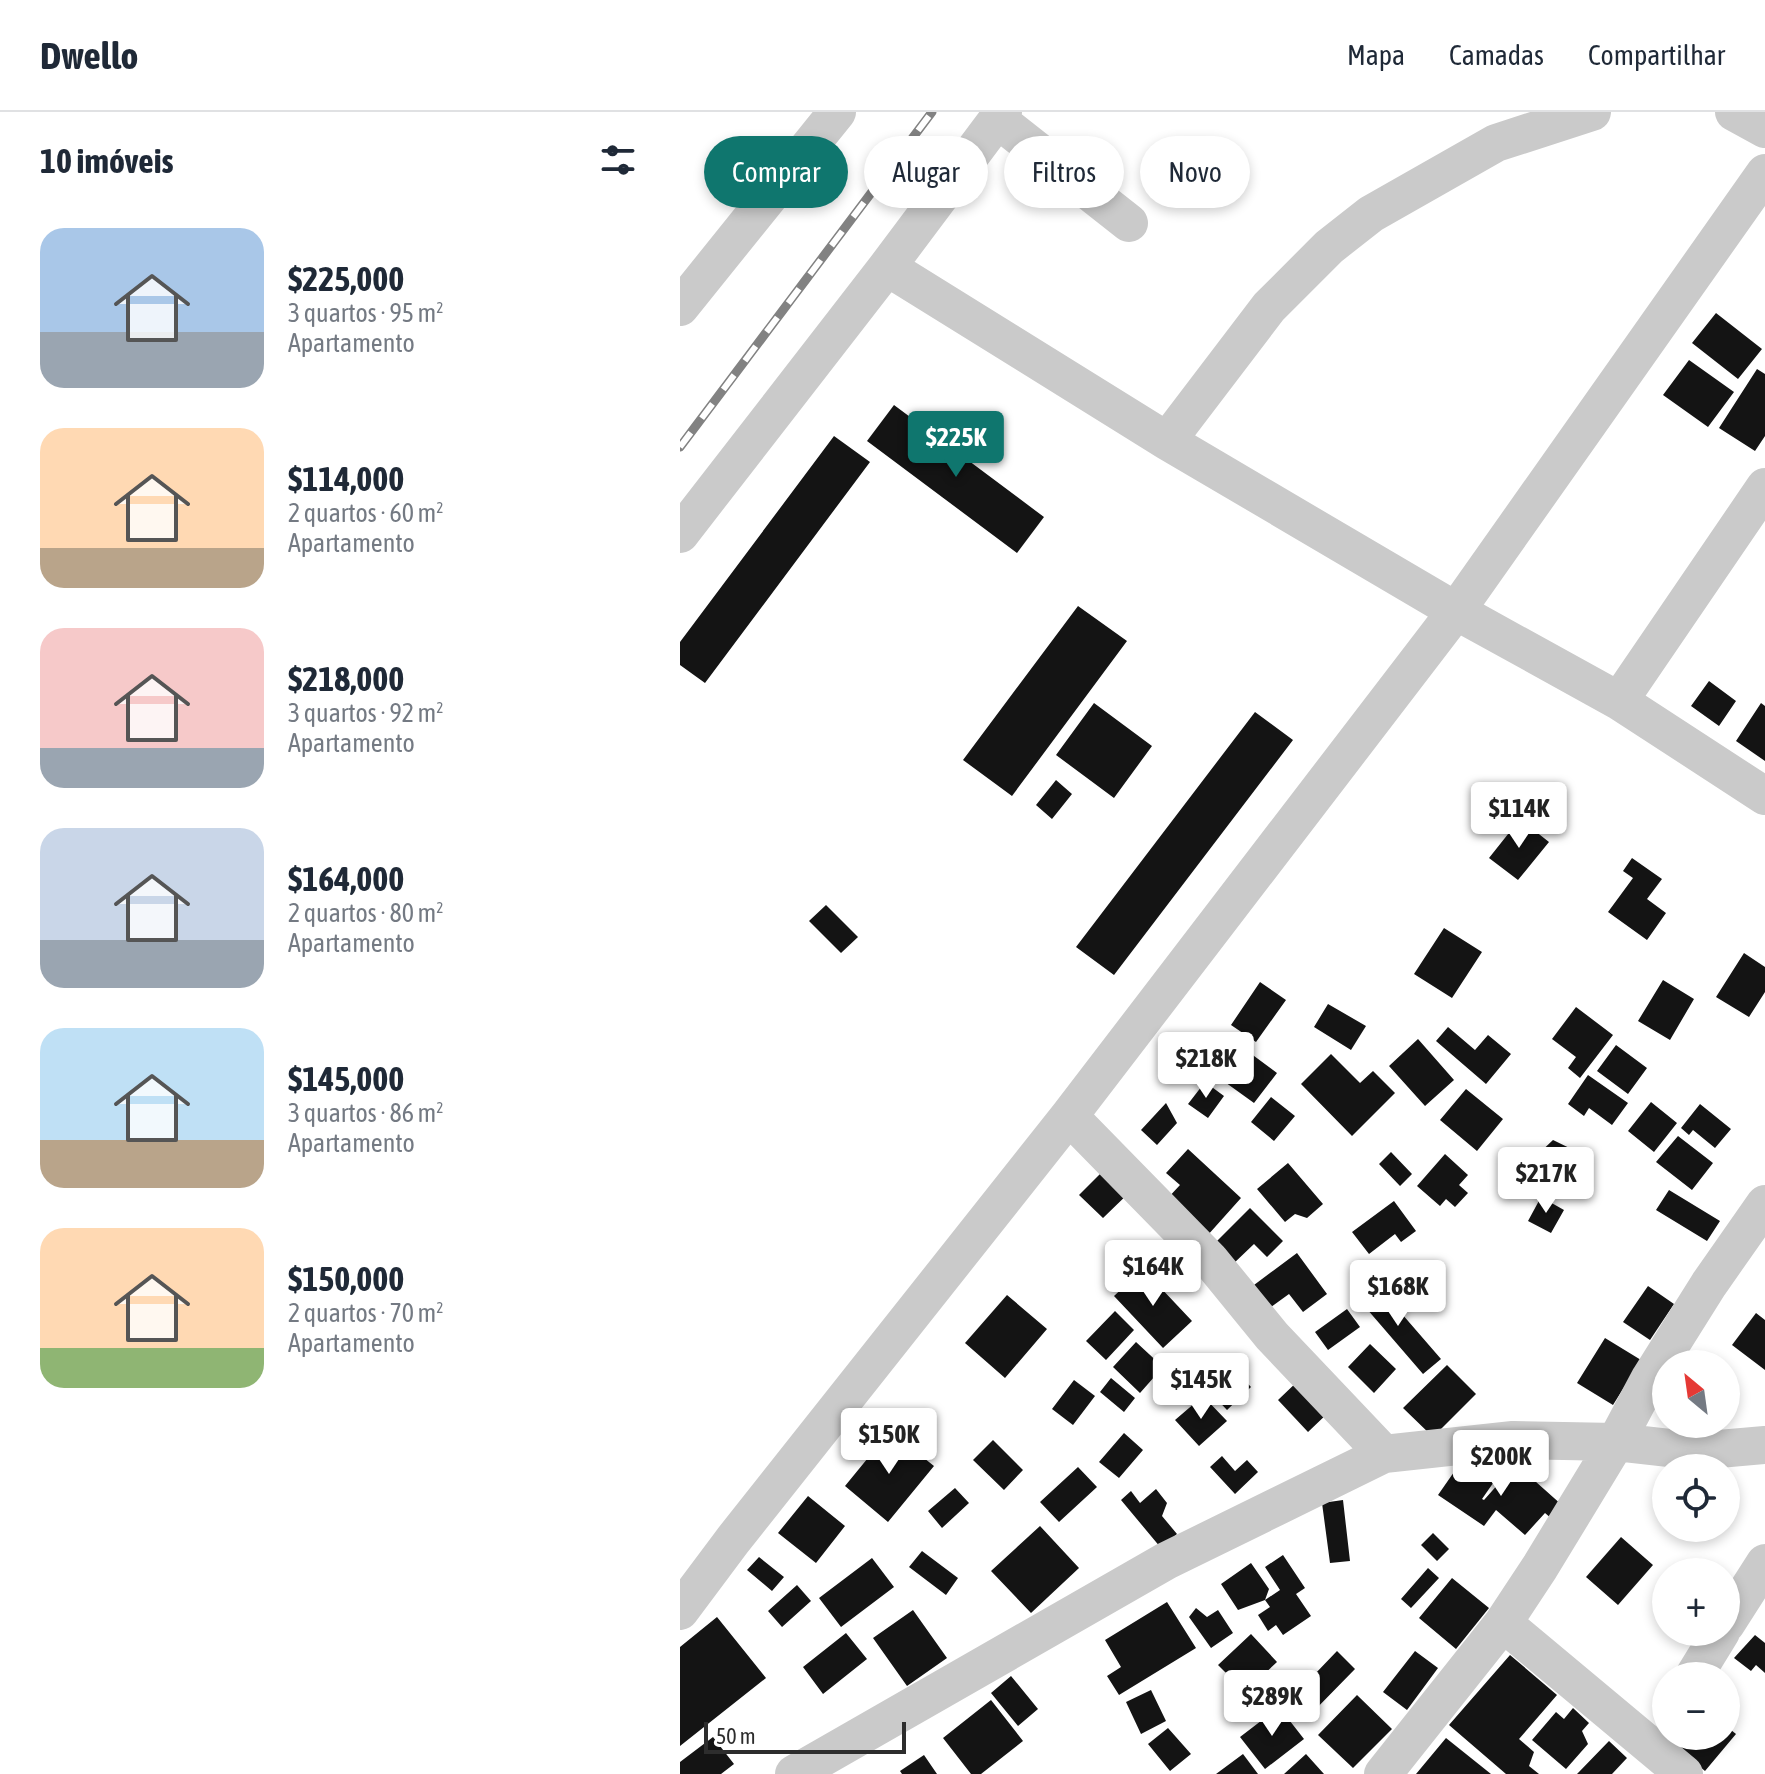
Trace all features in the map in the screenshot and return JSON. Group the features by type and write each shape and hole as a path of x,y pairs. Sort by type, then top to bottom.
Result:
{"street":[{"path":"680,307 837,112"},
{"path":"1167,441 1269,307 1329,247 1371,214 1496,143 1592,112"},
{"path":"1734,112 1765,129"},
{"path":"680,534 1000,116 1129,223"},
{"path":"680,1611 1069,1116 1456,611 1765,173"},
{"path":"887,267 1167,441 1456,611 1619,701 1765,796"},
{"path":"1619,701 1765,487"},
{"path":"1069,1116 1210,1260 1272,1336 1384,1454"},
{"path":"1383,1774 1503,1623 1616,1442 1650,1378 1765,1204"},
{"path":"794,1774 1166,1561 1384,1454 1513,1440 1616,1442 1696,1451 1765,1445"},
{"path":"1740,1602 1765,1563"},
{"path":"1503,1623 1664,1758"}],"building":[{"path":"1716,313 1762,349 1738,379 1692,343"},
{"path":"1689,360 1734,392 1708,427 1663,395"},
{"path":"1757,369 1765,374 1765,436 1755,451 1719,428"},
{"path":"894,405 1044,517 1017,553 867,441"},
{"path":"834,436 870,462 705,683 680,665 680,642"},
{"path":"1078,606 1127,641 1012,796 963,760"},
{"path":"1709,681 1736,701 1719,726 1691,706"},
{"path":"1094,703 1152,746 1114,798 1056,755"},
{"path":"1761,703 1765,706 1765,761 1736,741"},
{"path":"1255,712 1293,740 1114,975 1076,947"},
{"path":"1056,780 1072,794 1052,819 1036,805"},
{"path":"1520,819 1549,842 1518,880 1489,858"},
{"path":"1632,858 1662,879 1647,899 1666,913 1647,940 1608,912 1633,878 1623,871"},
{"path":"826,905 858,937 841,953 809,921"},
{"path":"1444,928 1482,952 1452,998 1414,974"},
{"path":"1744,953 1765,967 1765,992 1749,1017 1716,997"},
{"path":"1663,980 1694,999 1670,1040 1638,1021"},
{"path":"1260,982 1286,1000 1256,1042 1231,1025"},
{"path":"1328,1004 1366,1026 1351,1050 1314,1027"},
{"path":"1576,1007 1613,1035 1580,1078 1568,1068 1576,1057 1552,1039"},
{"path":"1448,1027 1475,1050 1488,1035 1511,1054 1486,1084 1436,1041"},
{"path":"1227,1036 1277,1073 1254,1103 1204,1067"},
{"path":"1418,1039 1454,1080 1425,1106 1389,1066"},
{"path":"1616,1045 1647,1068 1628,1094 1597,1071"},
{"path":"1331,1054 1360,1083 1373,1071 1395,1093 1352,1136 1301,1084"},
{"path":"1588,1075 1628,1103 1612,1125 1589,1108 1584,1116 1568,1104"},
{"path":"1205,1082 1224,1096 1208,1118 1188,1104"},
{"path":"1466,1089 1503,1119 1477,1151 1440,1120"},
{"path":"1271,1097 1295,1116 1274,1141 1251,1122"},
{"path":"1651,1102 1677,1123 1654,1152 1628,1131"},
{"path":"1166,1103 1177,1123 1157,1145 1141,1130"},
{"path":"1700,1104 1731,1129 1715,1148 1693,1130 1689,1135 1681,1128"},
{"path":"1678,1136 1713,1163 1692,1190 1656,1162"},
{"path":"1553,1140 1590,1158 1569,1199 1517,1174"},
{"path":"1188,1149 1241,1198 1207,1236 1166,1200 1180,1185 1166,1173"},
{"path":"1391,1152 1412,1174 1400,1186 1379,1164"},
{"path":"1445,1154 1468,1175 1459,1185 1468,1193 1455,1207 1446,1199 1440,1206 1417,1186"},
{"path":"1288,1163 1323,1204 1307,1218 1295,1214 1285,1222 1257,1189"},
{"path":"1110,1164 1134,1188 1103,1218 1079,1195"},
{"path":"1669,1190 1720,1221 1707,1241 1656,1210"},
{"path":"1541,1197 1564,1210 1551,1233 1528,1221"},
{"path":"1394,1201 1416,1231 1401,1242 1395,1234 1369,1254 1352,1232"},
{"path":"1250,1208 1283,1241 1267,1257 1254,1244 1232,1265 1213,1245"},
{"path":"1297,1253 1327,1294 1303,1312 1289,1294 1267,1310 1250,1288"},
{"path":"1143,1269 1192,1321 1163,1348 1114,1296"},
{"path":"1376,1284 1441,1359 1423,1374 1354,1294"},
{"path":"1648,1286 1674,1304 1650,1340 1623,1322"},
{"path":"1007,1295 1047,1329 1005,1378 965,1343"},
{"path":"1347,1309 1360,1327 1328,1350 1315,1332"},
{"path":"1115,1311 1134,1330 1106,1360 1086,1341"},
{"path":"1756,1313 1765,1320 1765,1370 1740,1350 1732,1345"},
{"path":"1605,1338 1641,1360 1613,1405 1577,1383"},
{"path":"1136,1342 1163,1367 1140,1393 1113,1367"},
{"path":"1370,1344 1396,1369 1374,1393 1348,1367"},
{"path":"1447,1365 1476,1394 1433,1437 1403,1408"},
{"path":"1232,1367 1251,1387 1227,1410 1208,1390"},
{"path":"1111,1378 1135,1398 1124,1412 1100,1392"},
{"path":"1300,1379 1330,1411 1308,1432 1278,1400"},
{"path":"1074,1380 1095,1396 1073,1425 1052,1409"},
{"path":"1203,1396 1227,1421 1199,1446 1175,1420"},
{"path":"890,1431 934,1466 888,1522 845,1486"},
{"path":"1124,1433 1143,1450 1119,1478 1099,1462"},
{"path":"993,1440 1023,1470 1004,1490 973,1460"},
{"path":"1222,1456 1235,1471 1247,1460 1258,1472 1235,1494 1210,1467"},
{"path":"1516,1464 1563,1506 1552,1519 1545,1513 1525,1535 1496,1510 1484,1526 1438,1495 1454,1472 1463,1478 1484,1466 1498,1476 1484,1500"},
{"path":"1078,1467 1097,1487 1059,1522 1040,1502"},
{"path":"955,1488 969,1503 942,1528 928,1511"},
{"path":"1156,1489 1167,1503 1162,1516 1177,1534 1161,1548 1121,1500 1131,1491 1140,1503"},
{"path":"808,1496 845,1526 816,1563 778,1533"},
{"path":"1343,1500 1350,1561 1330,1563 1322,1503"},
{"path":"1040,1526 1079,1568 1031,1613 991,1571"},
{"path":"1433,1533 1449,1549 1437,1561 1421,1545"},
{"path":"1621,1537 1652,1564 1618,1605 1586,1577"},
{"path":"922,1551 958,1578 946,1595 909,1567"},
{"path":"1283,1555 1305,1588 1296,1594 1311,1616 1283,1635 1276,1625 1268,1631 1258,1615 1270,1607 1265,1600 1280,1590 1265,1567"},
{"path":"759,1557 784,1577 772,1591 747,1570"},
{"path":"872,1558 894,1587 841,1627 819,1598"},
{"path":"1251,1563 1269,1589 1265,1600 1238,1610 1221,1584"},
{"path":"1428,1568 1439,1578 1411,1608 1401,1599"},
{"path":"1452,1578 1489,1608 1456,1649 1419,1618"},
{"path":"797,1585 811,1601 782,1627 768,1611"},
{"path":"1167,1602 1196,1648 1119,1695 1107,1676 1121,1667 1105,1640"},
{"path":"1196,1608 1207,1617 1218,1610 1233,1633 1211,1648 1189,1617"},
{"path":"913,1610 947,1658 907,1686 873,1638"},
{"path":"717,1617 766,1678 680,1746 680,1647"},
{"path":"846,1633 867,1659 823,1694 803,1667"},
{"path":"1251,1634 1277,1662 1245,1692 1218,1665"},
{"path":"1755,1635 1765,1643 1765,1673 1756,1665 1751,1671 1734,1658"},
{"path":"1337,1651 1355,1669 1308,1717 1290,1700"},
{"path":"1415,1651 1438,1668 1407,1710 1383,1692"},
{"path":"1510,1655 1557,1695 1519,1739 1534,1752 1529,1766 1539,1774 1506,1774 1449,1725"},
{"path":"1011,1676 1038,1709 1018,1726 991,1693"},
{"path":"1151,1690 1166,1721 1141,1734 1126,1702"},
{"path":"1357,1695 1392,1729 1353,1768 1318,1735"},
{"path":"991,1700 1023,1741 981,1774 971,1774 943,1738"},
{"path":"1279,1707 1304,1739 1265,1769 1240,1737"},
{"path":"1573,1708 1589,1723 1582,1731 1588,1744 1566,1769 1532,1740 1556,1712 1564,1719"},
{"path":"1168,1728 1191,1754 1170,1771 1148,1744"},
{"path":"713,1737 734,1764 721,1774 680,1774 680,1762"},
{"path":"1446,1738 1491,1774 1416,1774"},
{"path":"1609,1741 1627,1758 1612,1774 1577,1774"},
{"path":"1679,1750 1723,1750 1705,1771"},
{"path":"1243,1754 1258,1774 1216,1774"},
{"path":"1306,1754 1324,1774 1284,1774"},
{"path":"924,1755 937,1774 902,1774 900,1771"}],"railway":[{"path":"680,447 932,112"}]}
